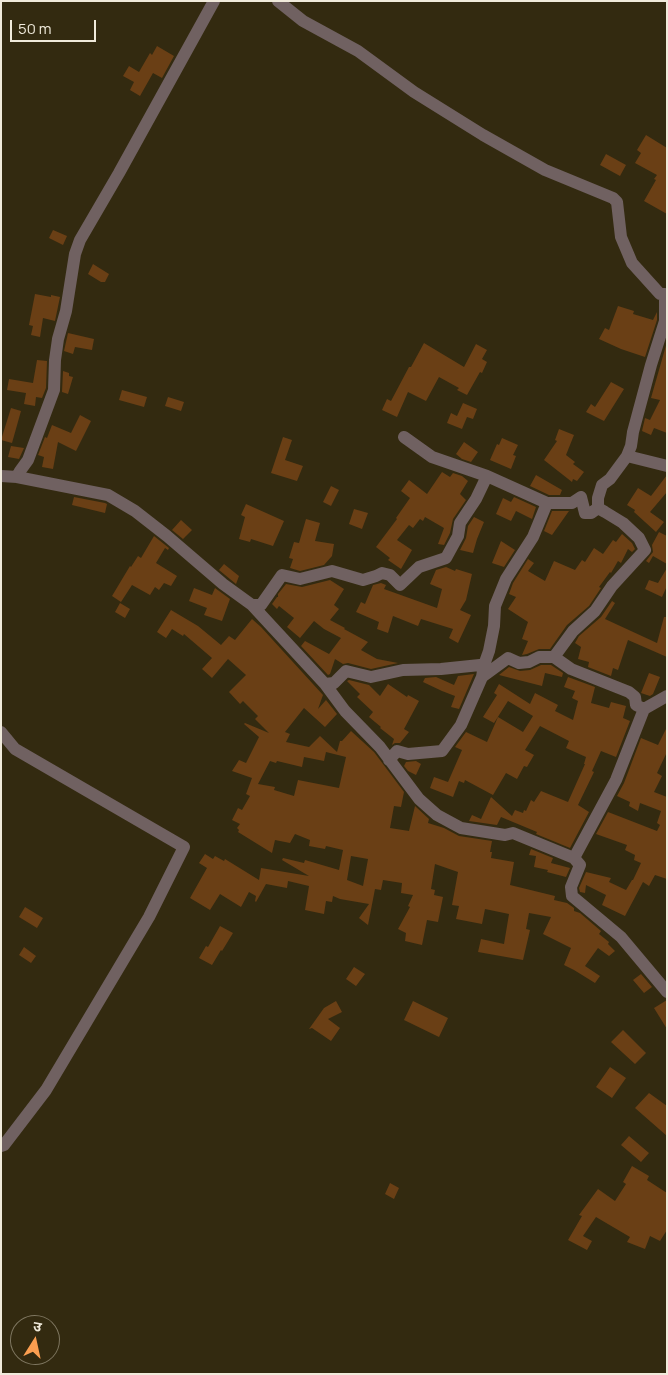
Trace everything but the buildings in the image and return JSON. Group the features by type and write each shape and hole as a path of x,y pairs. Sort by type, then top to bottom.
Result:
{"street":[{"path":"17,477 28,460 54,390 58,339 66,311 75,254 80,240 214,1"},
{"path":"278,1 303,21 358,51 414,92 483,135 546,170 612,198 617,202 622,237 632,263 660,294 666,294 665,321 650,365 631,446 627,456 610,479 602,485 598,498 598,508"},
{"path":"404,437 432,458 487,476 547,503 572,503 581,497 586,512 591,513 598,508"},
{"path":"627,456 667,466"},
{"path":"1,476 17,477 108,495 167,536 223,584 252,605 325,684 345,711 380,747 419,799 437,815 461,828 513,834 574,858 580,865 572,887 572,896 621,937 667,992"},
{"path":"252,605 260,605 282,575 300,579 332,571 363,580 382,573 390,575 400,584 418,568 446,558 458,536 460,523 476,499 487,476"},
{"path":"389,760 397,751 408,754 442,751 461,724 483,671 489,651 494,626 495,606 506,579 533,537 547,503"},
{"path":"554,657 573,631 596,612 612,586 645,550 640,538 623,523 598,508"},
{"path":"325,684 334,683 346,671 371,677 403,670 483,671 508,658 519,663 529,662 539,657 554,657 572,669 629,692 634,697 636,705 644,709"},
{"path":"574,858 616,780 644,709 667,696"},
{"path":"1,732 15,749 184,847 149,916 46,1090 4,1145 1,1146"}]}
